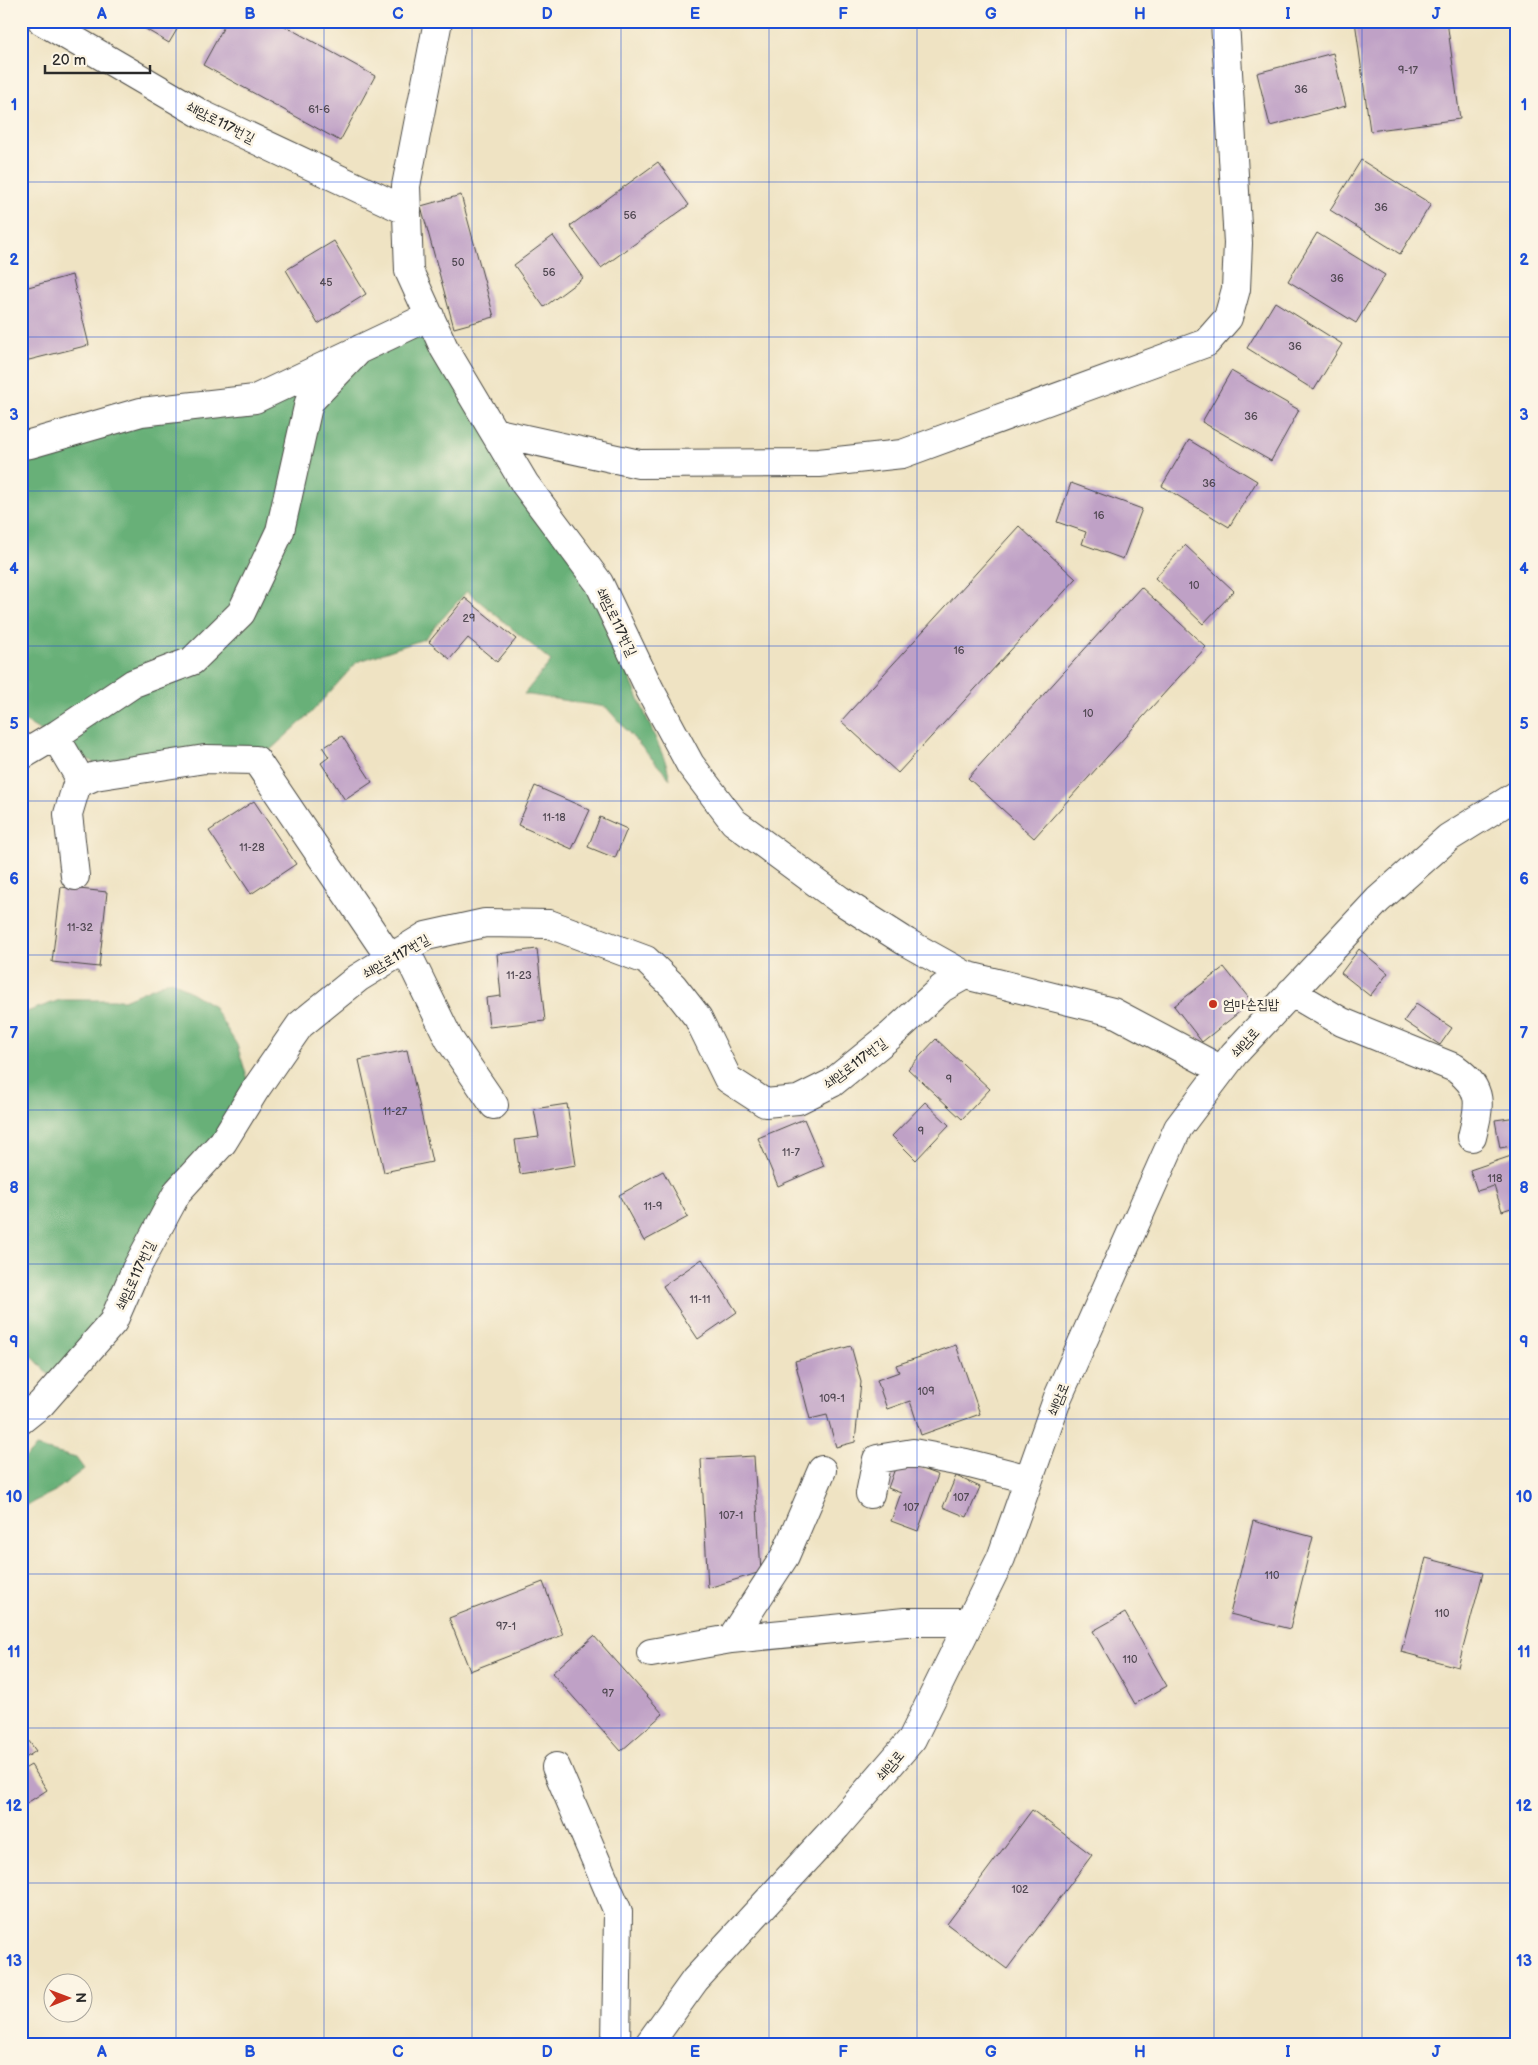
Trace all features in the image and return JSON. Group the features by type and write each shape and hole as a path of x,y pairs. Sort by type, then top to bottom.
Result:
{"street":[{"name":"쇄암로117번길","path":"42,21 203,115 407,211"},
{"name":"쇄암로117번길","path":"438,21 406,186 409,271 444,348 525,484 599,583 650,690 690,764 734,822 840,900 906,942 965,975 1112,1012 1222,1070"},
{"path":"494,432 639,464 820,463 902,454 1206,343 1228,318 1236,288 1238,243 1225,21"},
{"path":"21,445 141,412 255,399 430,316"},
{"path":"21,756 55,736 134,683 192,661 240,613 280,532 309,402 360,349"},
{"path":"55,736 82,782"},
{"path":"75,876 68,814 77,784 95,776 205,759 256,760 398,954 449,1038 494,1105"},
{"name":"쇄암로","path":"648,2044 696,1980 831,1834 912,1739 1001,1558 1058,1397 1178,1128 1234,1054 1385,894 1448,838 1517,795"},
{"name":"쇄암로117번길","path":"21,1420 41,1404 114,1322 136,1269 178,1191 223,1142 255,1090 300,1025 358,978 426,936 484,923 549,924 646,960 673,986 698,1018 728,1079 765,1102 798,1100 832,1083 890,1036 942,988 965,975"},
{"path":"1291,992 1342,1022 1455,1068 1469,1078 1478,1098 1478,1111 1472,1137"},
{"path":"870,1494 877,1458 913,1453 966,1463 1028,1479"},
{"path":"732,1639 785,1556 822,1470"},
{"path":"651,1653 732,1639 905,1622 969,1622"},
{"path":"556,1767 618,1912 616,2044"}],"green space":[{"path":"426,326 589,582 666,763 670,779 606,707 524,694 551,661 467,591 424,639 357,662 309,715 269,751 212,753 99,766 21,719 21,452 143,418 263,402"},
{"path":"171,980 212,1005 237,1045 250,1086 103,1319 51,1377 21,1344 21,1014 60,1000 124,1000"},
{"path":"36,1447 76,1458 84,1469 55,1491 21,1508 21,1462"}],"building":[{"path":"132,21 182,21 169,43"},
{"path":"227,21 276,21 375,76 340,141 203,65"},
{"path":"1355,21 1447,21 1460,119 1370,131"},
{"path":"1333,53 1346,106 1270,126 1257,73"},
{"path":"1361,160 1431,204 1400,254 1330,210"},
{"path":"658,162 689,205 601,268 570,226"},
{"path":"461,195 494,317 454,328 421,206"},
{"path":"1317,233 1385,275 1356,323 1288,281"},
{"path":"553,236 583,278 544,307 514,265"},
{"path":"334,241 366,294 318,324 286,270"},
{"path":"72,275 89,345 21,362 21,289"},
{"path":"1275,302 1342,344 1314,390 1247,348"},
{"path":"1231,371 1299,410 1271,461 1202,422"},
{"path":"1189,440 1257,481 1229,527 1162,486"},
{"path":"1071,483 1142,509 1123,559 1082,544 1086,532 1057,522"},
{"path":"1019,526 1076,579 898,773 841,721"},
{"path":"1185,545 1234,591 1203,624 1155,578"},
{"path":"1141,587 1206,647 1034,838 968,778"},
{"path":"465,598 516,639 497,662 468,638 450,659 429,642"},
{"path":"342,736 372,782 345,800 321,763 329,757 323,748"},
{"path":"535,786 590,810 572,849 518,825"},
{"path":"254,801 296,864 251,894 209,831"},
{"path":"600,817 627,829 615,858 588,847"},
{"path":"61,887 107,892 99,967 52,962"},
{"path":"537,949 545,1021 489,1027 486,998 501,996 497,954"},
{"path":"1359,949 1388,973 1370,996 1341,973"},
{"name":"엄마손집밥","path":"1224,967 1252,1002 1202,1042 1174,1006"},
{"path":"1416,1004 1452,1028 1440,1045 1404,1021"},
{"path":"936,1039 990,1089 962,1119 908,1069"},
{"path":"407,1050 432,1162 384,1172 359,1060"},
{"path":"925,1102 949,1125 916,1160 892,1136"},
{"path":"567,1104 576,1165 520,1174 515,1140 539,1137 534,1109"},
{"path":"1517,1117 1517,1145 1500,1148 1495,1120"},
{"path":"804,1119 824,1166 778,1186 758,1138"},
{"path":"1517,1154 1517,1206 1502,1211 1494,1186 1477,1191 1470,1170"},
{"path":"663,1171 688,1217 644,1241 619,1195"},
{"path":"702,1259 737,1312 698,1339 663,1286"},
{"path":"956,1345 980,1414 921,1435 910,1401 887,1409 877,1380 899,1372 896,1365"},
{"path":"851,1346 861,1382 855,1442 836,1447 827,1415 810,1419 795,1361"},
{"path":"754,1456 761,1572 708,1588 701,1459"},
{"path":"898,1460 938,1475 918,1531 891,1521 901,1493 888,1488"},
{"path":"956,1476 980,1487 967,1517 943,1507"},
{"path":"1253,1521 1313,1537 1290,1629 1230,1614"},
{"path":"1426,1558 1483,1573 1458,1667 1401,1652"},
{"path":"543,1582 563,1635 470,1671 449,1618"},
{"path":"1125,1613 1167,1686 1135,1704 1093,1631"},
{"path":"594,1636 663,1714 621,1751 552,1673"},
{"path":"21,1730 36,1751 21,1761"},
{"path":"31,1765 47,1790 21,1807 21,1771"},
{"path":"1032,1810 1092,1855 1007,1969 947,1924"}],"place":[{"name":"엄마손집밥","path":"1213,1004"}]}
